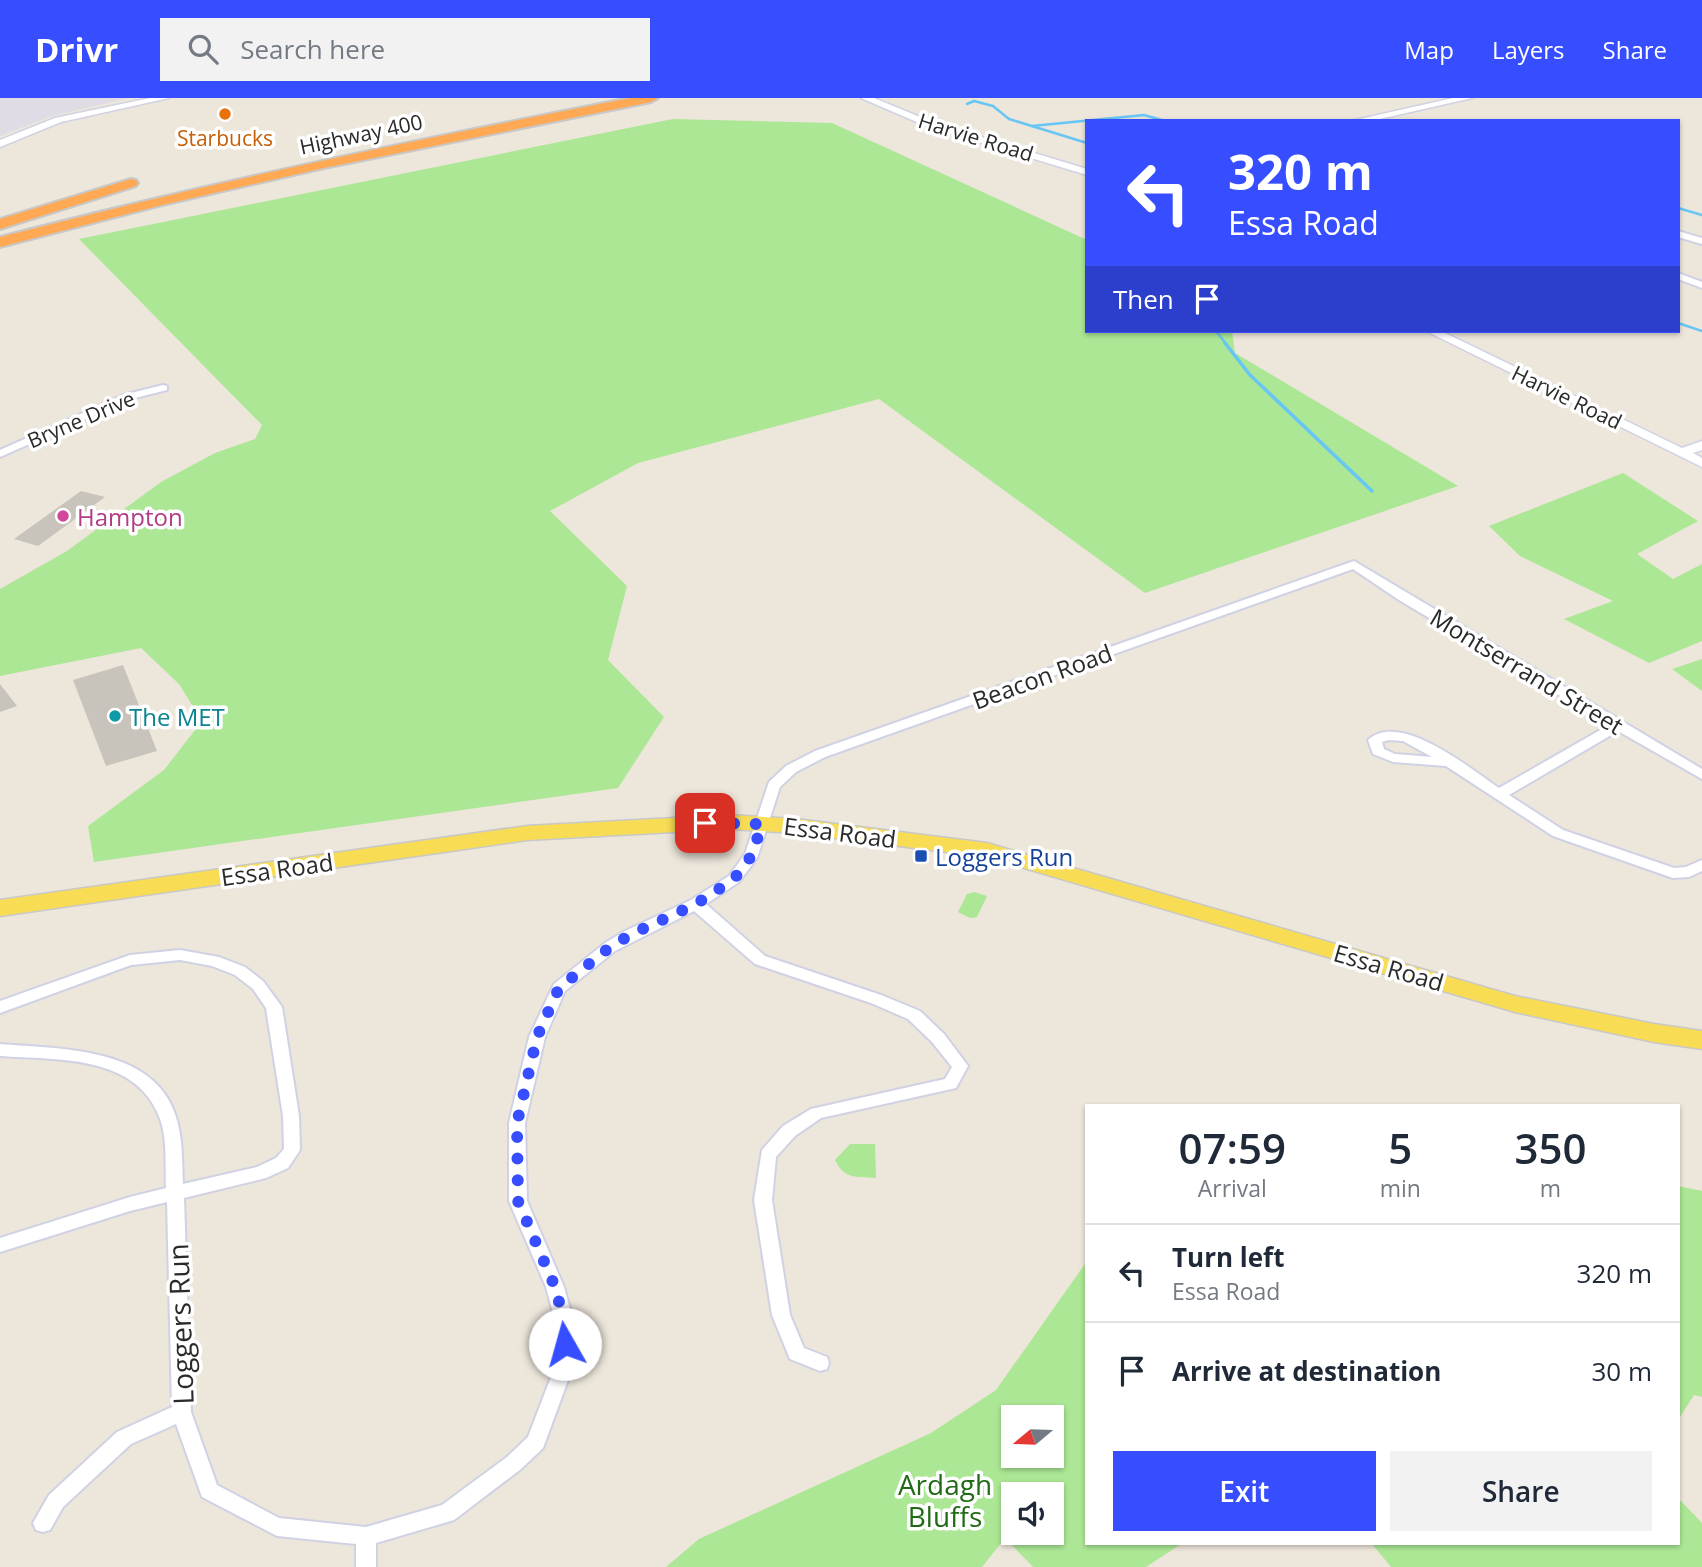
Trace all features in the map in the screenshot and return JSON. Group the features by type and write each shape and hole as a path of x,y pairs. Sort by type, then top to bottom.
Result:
{"highway":[{"name":"Highway 400","path":"0,226 381,139 601,98"},
{"name":"Highway 400","path":"0,242 253,178 651,98"},
{"path":"0,226 131,183"}],"main road":[{"name":"Essa Road","path":"0,908 527,833 690,824 762,824 987,850 1516,1004 1654,1033 1702,1040"}],"street":[{"path":"0,144 58,120 164,98"},
{"name":"Harvie Road","path":"866,98 929,124 1085,171"},
{"path":"1366,119 1467,98"},
{"path":"1680,235 1702,241"},
{"path":"1680,277 1702,285"},
{"name":"Harvie Road","path":"1436,333 1702,463"},
{"name":"Bryne Drive","path":"0,454 127,397 163,388"},
{"path":"1681,453 1702,445"},
{"name":"Montserrand Street","path":"1354,565 1702,775"},
{"name":"Beacon Road","path":"762,824 774,785 791,769 820,754 1354,565"},
{"path":"1498,794 1619,725"},
{"path":"1448,762 1574,841 1673,873 1689,872 1702,865"},
{"name":"Loggers Run","path":"0,1049 94,1058 134,1074 156,1096 167,1114 173,1147 182,1412 209,1491 277,1527 366,1536 447,1513 514,1463 536,1442 565,1364 565,1324 555,1287 518,1201 517,1123 537,1037 559,988 630,935 696,904 734,879 745,868 752,855 762,824"},
{"path":"696,904 760,960 876,999 914,1015 938,1038 960,1066 950,1084 817,1113 789,1131 768,1155 763,1200 781,1315 797,1353 820,1363"},
{"path":"0,1007 130,960 180,956 214,961 240,971 258,985 274,1007 290,1116 292,1150 282,1163 260,1173 130,1204 0,1245"},
{"path":"43,1523 56,1501 124,1437 182,1412"},
{"path":"366,1536 366,1567"}],"shaded area":[{"path":"0,98 128,98 49,117 0,136"}],"green space":[{"path":"673,119 832,123 1085,239 1085,333 1232,333 1235,353 1458,486 1145,593 879,399 638,463 550,511 627,586 608,660 664,717 618,788 94,862 88,826 164,770 202,721 179,684 141,648 0,676 0,589 67,551 161,482 215,453 255,439 262,425 79,239"},
{"path":"1623,473 1698,521 1637,554 1673,579 1702,564 1702,641 1649,663 1564,619 1613,601 1520,556 1489,526"},
{"path":"1702,659 1702,691 1672,669"},
{"path":"974,892 987,896 977,917 970,918 958,912 967,894"},
{"path":"850,1144 875,1144 876,1178 851,1176 839,1166 835,1160"},
{"path":"1680,1186 1702,1191 1702,1397 1694,1395 1680,1417"},
{"name":"Ardagh Bluffs","path":"1085,1264 1085,1545 1179,1545 1146,1567 1033,1567 1012,1545 1064,1545 1064,1482 1001,1482 1001,1543 982,1567 666,1567 699,1539 931,1433 996,1390"},
{"path":"1680,1500 1702,1523 1702,1567 1391,1567 1373,1545 1680,1545"}],"building":[{"name":"Hampton","path":"81,491 105,497 38,546 14,539"},
{"name":"The MET","path":"123,665 157,751 106,766 73,680"},
{"path":"0,684 17,706 0,712"}],"waterway":[{"path":"967,104 974,101 993,106 1009,119 1085,142"},
{"path":"1103,119 1144,115 1158,119"},
{"path":"1032,126 1085,121"},
{"path":"1680,209 1702,215"},
{"path":"1680,324 1702,331"},
{"path":"1218,333 1227,345"},
{"path":"1225,343 1250,375 1372,491"}],"place":[{"name":"Starbucks","path":"225,114"},
{"name":"Hampton","path":"63,516"},
{"name":"The MET","path":"115,716"},
{"name":"Loggers Run","path":"921,856"}],"route":[{"path":"565,1344 565,1324 555,1287 518,1201 517,1123 537,1037 559,988 610,947 696,904 734,879 745,868 762,824 705,823"}]}
